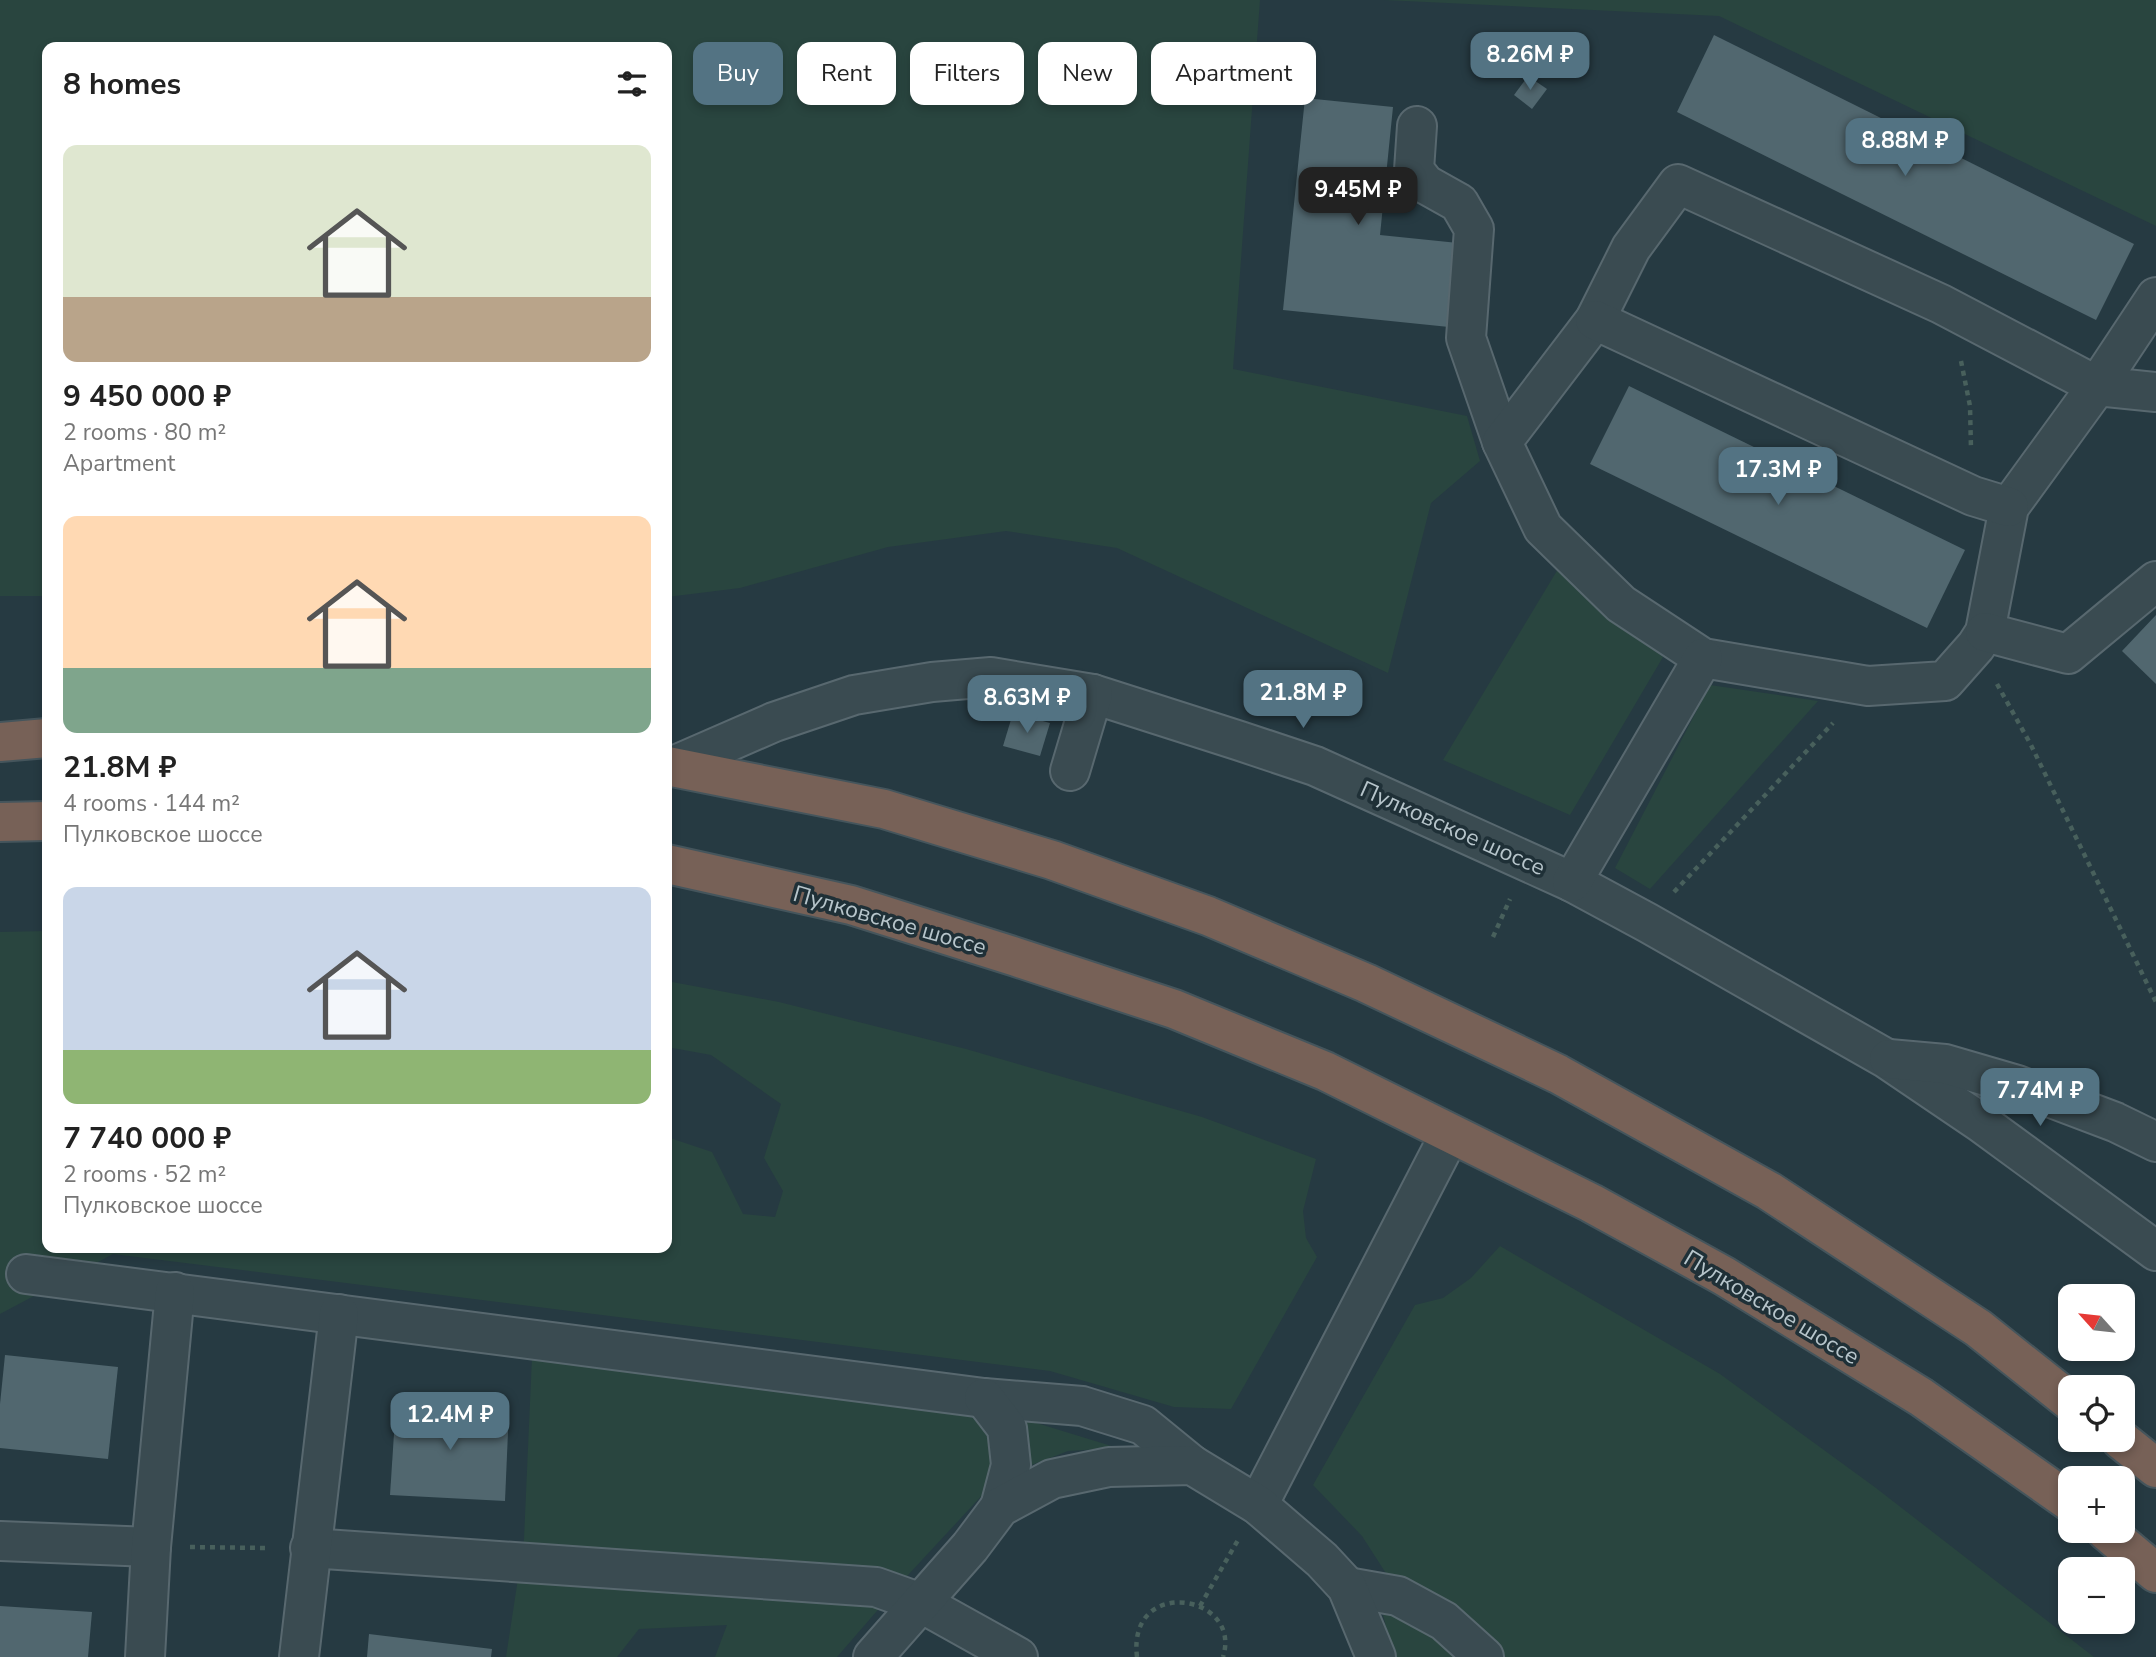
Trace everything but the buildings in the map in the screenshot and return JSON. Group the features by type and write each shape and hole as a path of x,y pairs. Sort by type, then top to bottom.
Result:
{"highway":[{"path":"0,742 42,738"},
{"name":"Пулковское шоссе","path":"672,768 884,809 1052,860 1208,916 1366,983 1558,1074 1769,1191 1978,1328 2058,1391"},
{"path":"0,821 42,821"},
{"name":"Пулковское шоссе","path":"672,865 851,905 1174,1009 1325,1071 1591,1203 1724,1276 1921,1397 2058,1494"},
{"path":"2135,1451 2156,1468"},
{"path":"2120,1543 2156,1573"}],"street":[{"path":"1417,126 1414,170 1425,184 1459,204 1474,229 1466,338 1502,442 1543,528 1621,604 1703,658 1867,686 1945,681 1980,639 2009,507 2156,297"},
{"path":"1502,442 1595,320 1630,248 1678,184 1941,304 2096,386 2156,392"},
{"path":"1595,320 1973,496 2009,507"},
{"path":"1980,639 2068,654 2156,581"},
{"path":"1572,882 1703,658"},
{"name":"Пулковское шоссе","path":"672,766 774,722 867,692 932,682 991,677 1093,694 1315,766 1572,882 1886,1059 1980,1122 2156,1251"},
{"path":"1070,771 1093,694"},
{"path":"1886,1059 1945,1064 2017,1085 2115,1122 2156,1142"},
{"path":"1258,1506 1450,1134"},
{"path":"26,1274 984,1398 1082,1406 1143,1425 1192,1465 1258,1506 1322,1560 1347,1587 1376,1657"},
{"path":"145,1657 151,1547 175,1292"},
{"path":"299,1657 339,1314"},
{"path":"873,1657 970,1547 1000,1507 1011,1465 1007,1428 984,1398"},
{"path":"1000,1507 1052,1479 1109,1467 1192,1465"},
{"path":"0,1541 151,1547"},
{"path":"310,1548 876,1587 921,1603 1018,1657"},
{"path":"1347,1587 1398,1596 1444,1621 1484,1657"}],"path":[{"path":"1941,304 1955,334 1970,406 1973,496"},
{"path":"1980,639 2156,1002"},
{"path":"1677,890 1867,686"},
{"path":"1493,937 1506,908"},
{"path":"1200,1606 1258,1506"},
{"path":"151,1547 310,1548"},
{"path":"1137,1657 1135,1642 1140,1626 1150,1612 1166,1603 1183,1601 1200,1606 1214,1616 1223,1632 1223,1657"}],"green space":[{"path":"0,0 1260,0 1257,42 1151,42 1151,105 1252,105 1233,369 1467,416 1480,461 1431,503 1388,673 1117,548 1006,531 888,547 740,588 672,596 672,42 42,42 42,596 0,596"},
{"path":"1384,0 2156,0 2156,226 1719,16"},
{"path":"1558,569 1663,657 1570,815 1443,760"},
{"path":"1710,685 1818,701 1650,889 1615,868"},
{"path":"42,931 42,1253 672,1253 672,1139 712,1152 743,1214 775,1217 783,1191 764,1158 781,1104 711,1055 672,1048 672,982 779,1002 966,1049 1202,1117 1316,1159 1303,1211 1306,1238 1317,1257 1231,1409 1174,1407 1050,1371 113,1254 0,1314 0,932"},
{"path":"1500,1246 1720,1374 1876,1488 2058,1629 2058,1634 2064,1634 2094,1657 1503,1657 1389,1578 1362,1536 1313,1485 1415,1305 1443,1298 1471,1278"},
{"path":"532,1357 1030,1421 1118,1448 1068,1451 998,1478 837,1657 715,1657 727,1625 639,1629 617,1657 506,1657 524,1539"},
{"path":"1398,1610 1464,1657 1394,1657 1382,1611"}]}
